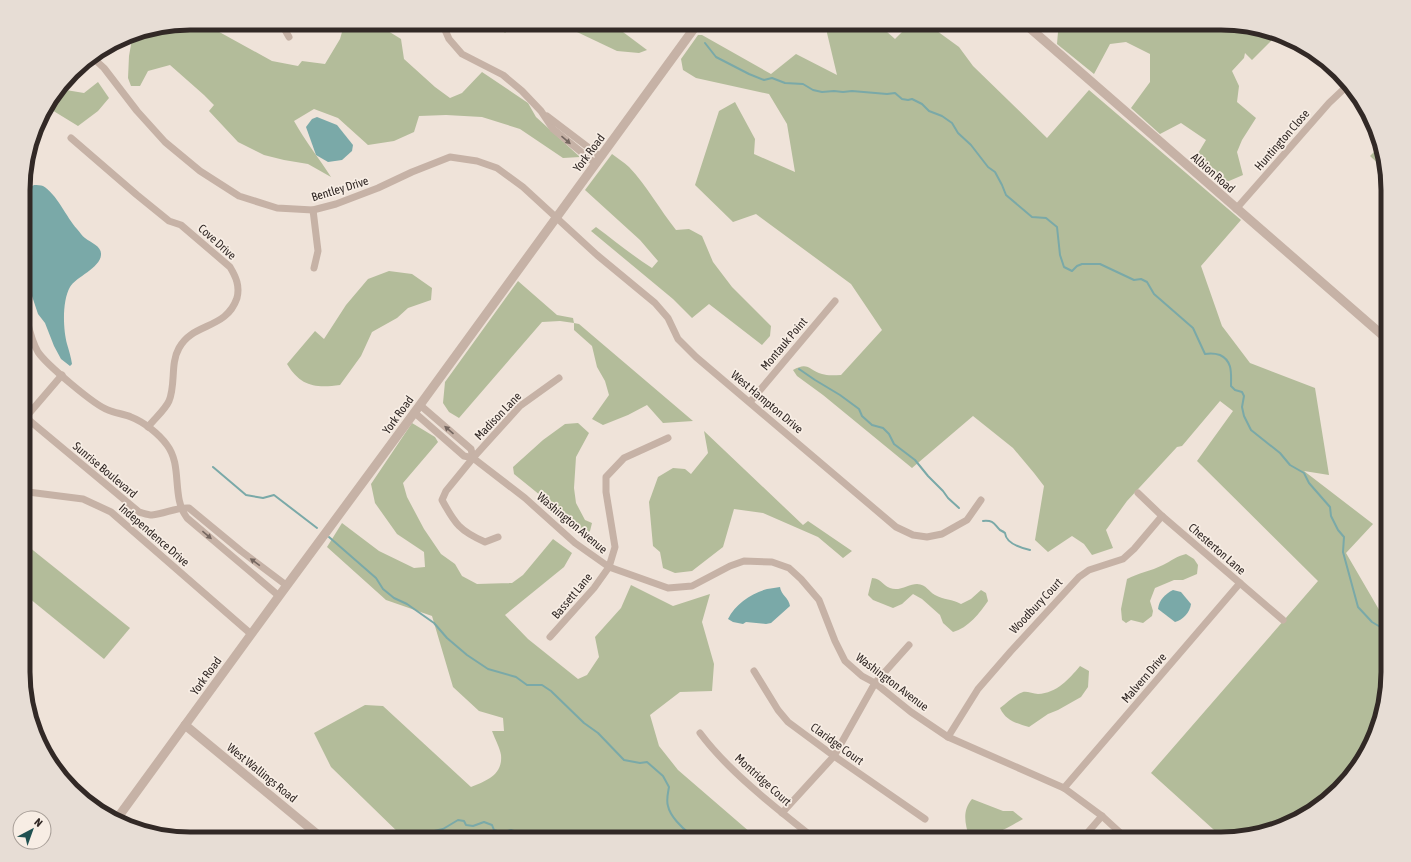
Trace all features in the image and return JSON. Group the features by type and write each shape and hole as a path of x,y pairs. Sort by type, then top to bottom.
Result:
{"street":[{"path":"286,30 290,37"},
{"path":"445,30 449,39 462,54 502,74 522,91 541,111 598,161"},
{"name":"York Road","path":"119,815 286,585 420,405 693,30"},
{"name":"Albion Road","path":"1032,30 1381,334"},
{"name":"Bentley Drive","path":"96,61 104,68 137,112 165,142 200,171 238,196 277,208 313,210 336,204 378,188 412,172 450,157 477,161 497,168 523,187 556,218"},
{"name":"Huntington Close","path":"1236,209 1329,103 1344,89"},
{"name":"Cove Drive","path":"71,138 169,221 181,225 230,267 235,275 238,285 237,298 230,313 224,318 195,332 185,339 179,348 174,367 173,385 168,403 148,427"},
{"path":"313,210 318,251 314,268"},
{"name":"West Hampton Drive","path":"556,218 597,255 655,303 668,318 678,339 696,357 896,527 913,535 927,537 942,534 967,520 981,500"},
{"name":"Montauk Point","path":"750,402 835,301"},
{"path":"30,332 37,351 62,375 92,400 106,410 140,421 166,444 172,452 181,507 187,518 279,596"},
{"path":"30,410 62,375"},
{"name":"Madison Lane","path":"498,537 485,542 470,536 454,522 442,500 446,491 473,458 520,406 559,378"},
{"name":"Washington Avenue","path":"420,405 471,449 473,458"},
{"name":"Washington Avenue","path":"414,413 464,456 473,458 525,498 575,543 609,567 668,588 692,586 730,566 744,561 772,562 789,568 801,579 819,600 835,641 845,661 862,676 875,683 911,712 948,737 1064,788 1102,816 1120,832"},
{"name":"Sunrise Boulevard","path":"30,420 139,512 151,515 181,507"},
{"name":"Bassett Lane","path":"550,637 594,588 609,567 615,547 606,492 606,477 624,458 668,438"},
{"name":"Independence Drive","path":"30,492 83,499 111,512 251,634"},
{"name":"Chesterton Lane","path":"1138,493 1162,516 1283,620"},
{"path":"181,507 189,508 241,551 286,585"},
{"name":"Woodbury Court","path":"948,737 978,689 1079,577 1089,570 1123,559 1134,549 1162,516"},
{"name":"Malvern Drive","path":"1064,788 1240,583"},
{"path":"782,813 834,756 875,683 909,645"},
{"name":"Claridge Court","path":"754,671 774,704 788,722 925,819"},
{"name":"West Wallings Road","path":"185,725 315,832"},
{"name":"Montridge Court","path":"700,733 744,780 806,832"},
{"path":"1088,832 1102,816"}],"green space":[{"path":"180,30 216,30 272,61 298,66 302,61 325,64 340,39 343,30 386,30 401,39 404,59 435,87 450,98 462,93 482,72 528,103 536,117 580,157 563,158 520,129 482,117 446,115 419,116 414,132 394,141 368,145 338,118 314,109 294,121 331,177 308,164 264,155 238,142 209,111 214,105 170,65 148,71 140,86 131,86 128,78 132,41 149,35"},
{"path":"573,30 619,30 647,50 639,53 617,51"},
{"path":"827,30 885,30 895,39 904,30 936,30 959,47 973,66 1047,138 1089,90 1241,220 1201,266 1222,326 1250,363 1315,388 1329,475 1304,471 1373,524 1346,553 1381,613 1381,682 1376,713 1360,752 1348,769 1334,785 1301,811 1262,827 1242,831 1216,832 1151,773 1318,581 1197,461 1233,411 1220,401 1182,446 1177,447 1127,501 1106,530 1113,548 1092,555 1084,544 1072,536 1048,552 1035,540 1044,486 1013,448 973,416 912,468 823,395 797,376 793,370 798,367 805,366 824,375 841,375 882,330 851,284 756,214 733,222 695,185 719,111 735,102 755,139 754,154 795,172 787,124 769,94 696,78 683,70 681,59 698,35 702,35 771,74 796,54 837,75"},
{"path":"1059,30 1231,30 1262,35 1273,39 1252,60 1245,53 1244,58 1232,71 1239,86 1237,102 1256,118 1242,140 1237,152 1243,175 1222,184 1194,160 1206,140 1181,123 1160,134 1131,108 1150,82 1150,54 1126,42 1110,44 1094,74 1057,44"},
{"path":"98,82 109,98 98,111 78,126 51,110 66,90 84,93"},
{"path":"1376,150 1379,164 1370,156"},
{"path":"612,154 636,174 676,230 689,229 702,236 713,262 732,287 771,326 770,336 762,345 709,304 692,318 673,299 591,231 596,227 652,268 658,261 640,240 585,190"},
{"path":"389,271 412,274 432,288 431,300 408,308 397,318 372,332 361,356 340,385 316,386 304,382 292,372 287,364 315,331 324,339 346,305 368,279"},
{"path":"518,281 557,315 573,318 574,323 560,321 542,322 459,418 449,412 443,403 445,382"},
{"path":"574,323 579,324 693,421 663,423 647,405 628,415 603,425 592,419 609,395 605,381 597,367 592,346 574,330"},
{"path":"412,423 435,437 438,442 403,483 407,497 424,529 441,554 455,564 462,576 477,584 512,583 523,575 553,539 572,553 564,567 505,615 528,639 578,679 587,675 599,657 595,637 621,608 631,585 673,606 710,594 702,622 714,664 712,691 680,692 650,715 659,746 678,770 750,832 398,832 331,767 314,733 365,705 383,706 471,787 488,780 499,768 501,755 499,746 492,731 504,731 503,718 479,711 453,687 432,616 386,600 327,547 342,523 379,551 414,568 425,567 424,552 397,534 375,503 371,484"},
{"path":"578,423 589,433 576,457 574,488 576,503 585,520 592,523 590,531 585,535 551,504 514,474 513,467 543,440 565,424"},
{"path":"704,431 803,525 808,521 852,551 843,558 818,537 763,513 734,509 723,547 692,571 675,573 663,568 660,552 653,546 649,502 658,477 673,468 685,469 691,474 708,453"},
{"path":"30,548 130,628 104,659 30,599"},
{"path":"1186,554 1194,559 1198,565 1197,574 1183,580 1174,580 1155,588 1150,601 1153,611 1152,616 1143,623 1131,620 1126,623 1122,620 1121,609 1127,579"},
{"path":"872,578 893,589 917,584 925,587 938,597 961,604 971,599 981,590 986,593 988,601 969,624 953,632 943,623 940,615 922,599 913,594 902,604 893,608 873,600 868,595"},
{"path":"1080,666 1089,671 1088,687 1081,697 1048,714 1029,727 1008,719 1002,712 1000,708 1023,692 1038,694 1057,688"},
{"path":"972,799 1003,811 1013,811 1023,819 998,832 968,832 965,817"}],"water":[{"path":"317,117 337,125 353,145 352,151 342,160 328,162 316,155 306,127 312,119"},
{"path":"34,185 42,186 48,189 82,235 96,245 101,252 100,260 97,264 73,283 67,293 64,307 64,323 71,356 72,364 70,366 61,359 54,346 45,323 38,314 30,290 30,188"},
{"path":"780,587 790,606 771,623 746,622 743,624 733,622 728,619 739,604 750,596 767,589"},
{"path":"1173,590 1181,592 1191,604 1186,615 1175,622 1158,609 1163,598 1167,593"}],"waterway":[{"path":"705,43 716,57 764,80 772,78 785,83 803,84 813,90 822,92 852,91 887,94 895,93 902,99 912,99 922,104 929,111 942,116 952,123 958,133 971,145 988,167 995,172 1006,195 1032,217 1046,218 1057,227 1060,255 1064,267 1072,271 1077,266 1082,264 1100,264 1134,280 1141,279 1147,282 1154,294 1193,328 1205,354 1218,354 1227,361 1230,368 1231,386 1235,390 1242,392 1244,396 1242,407 1244,416 1251,430 1280,453 1290,465 1304,473 1309,483 1330,507 1331,516 1338,530 1344,537 1343,552 1358,607 1372,622 1381,627"},
{"path":"799,369 859,409 862,416 872,425 883,428 889,434 894,444 915,460 948,498 959,508"},
{"path":"213,467 246,495 263,498 274,495 317,528"},
{"path":"983,521 993,523 1005,533 1008,540 1018,546 1030,550"},
{"path":"329,537 376,578 383,589 394,598 407,604 434,623 447,638 467,655 488,669 516,677 527,685 542,685 551,691 584,723 598,733 624,760 640,763 647,762 663,776 669,787 667,796 669,810 674,818 688,832"},
{"path":"430,832 443,829 458,820 464,821 466,825 473,826 484,822 492,825 494,830 504,832"},
{"path":"504,832 511,830 516,832"}]}
